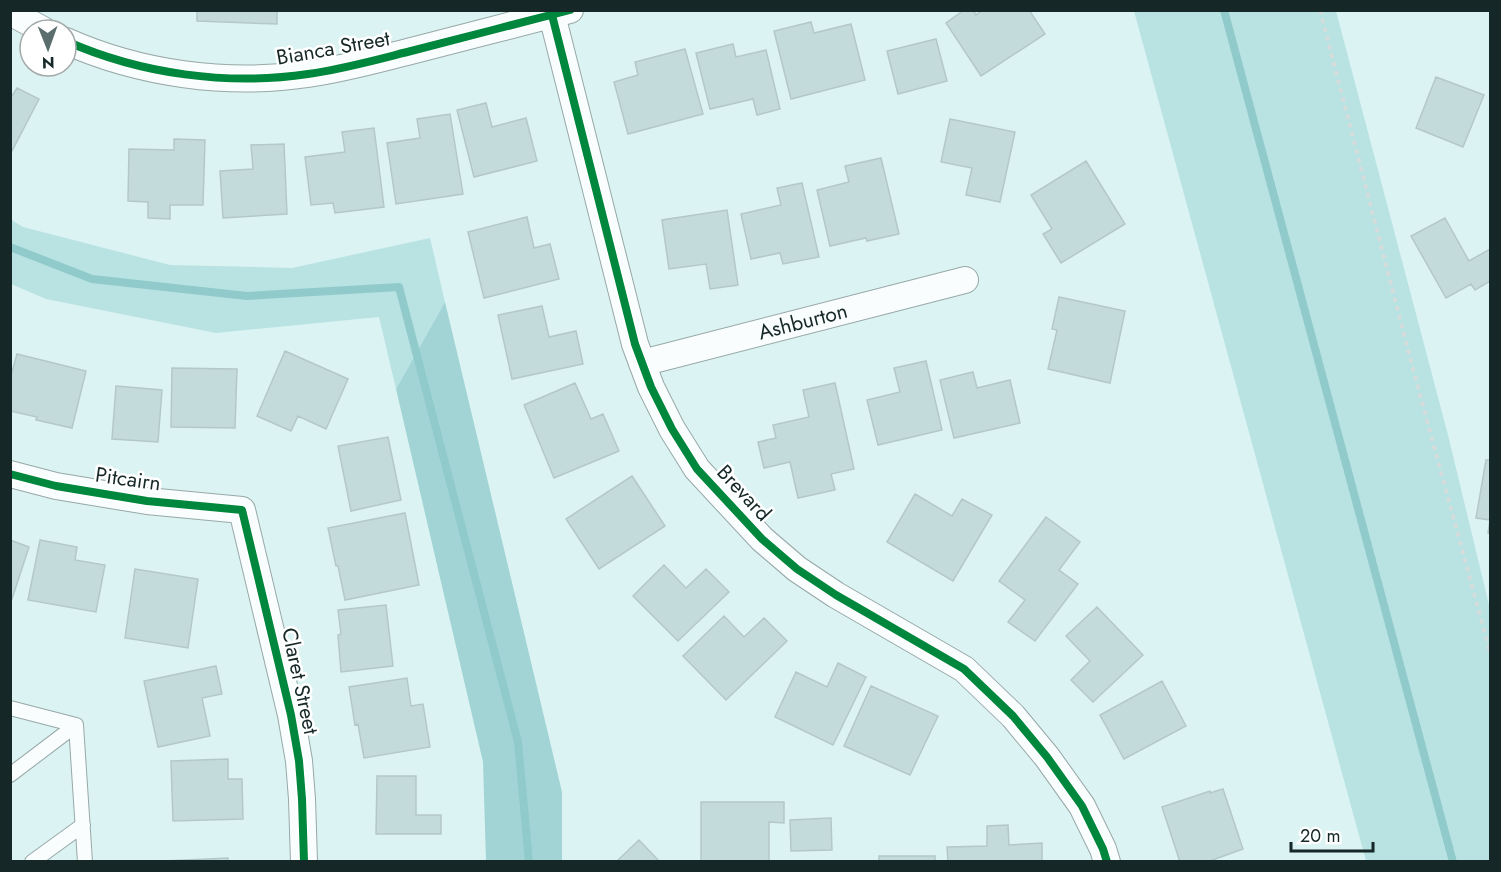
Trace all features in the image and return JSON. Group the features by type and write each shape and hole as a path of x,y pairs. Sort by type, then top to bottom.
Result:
{"street":[{"name":"Bianca Street","path":"78,45 121,61 167,72 213,78 307,75 354,66 561,13"},
{"name":"Brevard","path":"561,13 635,344 651,387 672,429 697,469 762,539 797,569 836,595 964,669 1013,716 1047,757 1082,806 1107,861"},
{"name":"Ashburton","path":"642,363 965,280"},
{"name":"Pitcairn","path":"10,474 56,486 147,501 242,510"},
{"name":"Claret Street","path":"242,510 291,715 299,761 304,861"}],"lane":[{"path":"10,708 76,725"},
{"path":"10,775 76,725"},
{"path":"76,725 85,861"},
{"path":"32,861 83,825"}],"path":[{"path":"1320,10 1413,369 1491,652"}],"shaded area":[{"path":"1134,11 1336,11 1448,435 1490,609 1490,861 1366,861"},
{"path":"10,219 23,227 170,265 292,268 430,238 445,302 396,389 379,317 216,333 46,299 11,284"},
{"path":"445,302 562,792 562,861 486,861 483,762 396,389"}],"building":[{"path":"197,10 277,10 277,24 197,21"},
{"path":"964,10 973,10 976,15 982,10 1029,10 1045,34 981,76 946,23"},
{"path":"811,22 814,33 851,24 865,80 791,99 774,31"},
{"path":"936,39 947,81 898,94 887,51"},
{"path":"733,44 736,57 766,50 780,109 757,115 753,99 710,109 696,53"},
{"path":"685,49 703,114 628,134 614,82 638,75 635,62"},
{"path":"1436,77 1484,95 1463,147 1416,128"},
{"path":"17,88 39,99 12,151 10,150 10,99"},
{"path":"486,103 492,127 526,118 537,161 474,177 457,110"},
{"path":"450,114 463,194 396,204 387,143 420,138 417,119"},
{"path":"950,119 1015,132 1000,202 966,195 972,168 941,162"},
{"path":"374,128 384,207 335,213 333,203 311,205 305,157 345,152 342,132"},
{"path":"174,139 205,140 203,205 170,205 170,219 148,218 148,202 128,201 129,149 174,150"},
{"path":"284,144 287,214 223,218 220,171 253,169 251,145"},
{"path":"881,158 899,234 830,246 817,190 849,182 845,166"},
{"path":"1086,161 1125,224 1061,263 1043,234 1052,229 1031,195"},
{"path":"802,183 819,257 783,264 780,253 751,259 741,214 781,205 777,188"},
{"path":"727,210 738,285 710,289 706,264 669,269 662,220"},
{"path":"527,217 534,248 550,244 559,279 484,298 468,232"},
{"path":"1445,218 1469,261 1490,249 1490,281 1475,290 1471,284 1446,298 1411,236"},
{"path":"1059,297 1125,311 1110,383 1048,369 1057,330 1052,329"},
{"path":"542,306 549,337 576,331 583,364 512,379 498,315"},
{"path":"285,351 348,379 326,429 298,416 291,431 257,416"},
{"path":"17,354 86,371 72,428 36,420 37,417 10,411 10,379"},
{"path":"926,361 942,430 878,445 867,400 900,392 894,368"},
{"path":"172,368 237,369 235,428 171,427"},
{"path":"973,372 977,388 1010,380 1020,423 954,438 940,380"},
{"path":"575,383 591,419 603,414 619,451 554,478 524,405"},
{"path":"835,383 854,469 831,474 835,490 798,498 790,462 764,468 758,442 776,438 773,425 809,417 803,390"},
{"path":"116,386 162,390 158,442 112,439"},
{"path":"388,437 401,500 351,511 338,446"},
{"path":"1486,460 1490,460 1490,520 1476,518"},
{"path":"632,476 665,526 599,569 566,519"},
{"path":"915,494 952,516 962,499 992,515 953,581 887,542"},
{"path":"405,513 419,585 345,600 328,528"},
{"path":"1046,517 1080,542 1059,570 1078,584 1035,641 1008,622 1025,600 999,581"},
{"path":"10,540 29,547 11,602 10,602"},
{"path":"40,540 77,547 75,560 105,565 96,612 28,600"},
{"path":"664,565 686,588 706,569 729,592 678,641 633,596"},
{"path":"135,569 198,579 188,648 125,638"},
{"path":"386,605 393,666 341,672 338,635 341,634 338,610"},
{"path":"1097,607 1143,655 1093,702 1071,680 1090,661 1066,636"},
{"path":"724,616 744,637 764,618 787,641 726,700 683,656"},
{"path":"838,663 866,677 833,745 775,717 796,672 827,687"},
{"path":"216,666 222,694 202,698 210,736 158,747 144,681"},
{"path":"407,678 411,706 423,704 430,747 364,758 358,724 355,725 349,687"},
{"path":"1162,681 1186,726 1124,759 1100,715"},
{"path":"871,686 938,716 910,775 844,746"},
{"path":"228,759 228,779 242,779 243,819 173,821 171,761"},
{"path":"377,776 416,776 416,815 441,815 441,834 376,834"},
{"path":"1223,789 1243,849 1207,862 1180,862 1162,807"},
{"path":"701,802 784,802 784,823 769,822 769,862 701,862"},
{"path":"831,818 832,850 791,851 790,820"},
{"path":"1008,825 1009,845 1042,843 1042,862 948,862 947,847 987,846 987,826"},
{"path":"639,840 660,862 616,862"},
{"path":"879,856 935,856 935,862 879,862"},
{"path":"228,858 228,862 164,862 164,861"}],"waterway":[{"path":"1224,10 1453,862"},
{"path":"10,247 92,279 247,296 399,287 518,742 529,862"}],"cycle path":[{"path":"78,46 124,62 185,74 216,78 278,77 348,67 570,10"},
{"path":"552,15 635,344 651,387 672,429 697,469 762,539 797,569 836,595 964,669 1013,716 1047,757 1082,806 1107,862"},
{"path":"10,474 56,486 147,501 242,510 291,715 299,761 304,862"}]}
